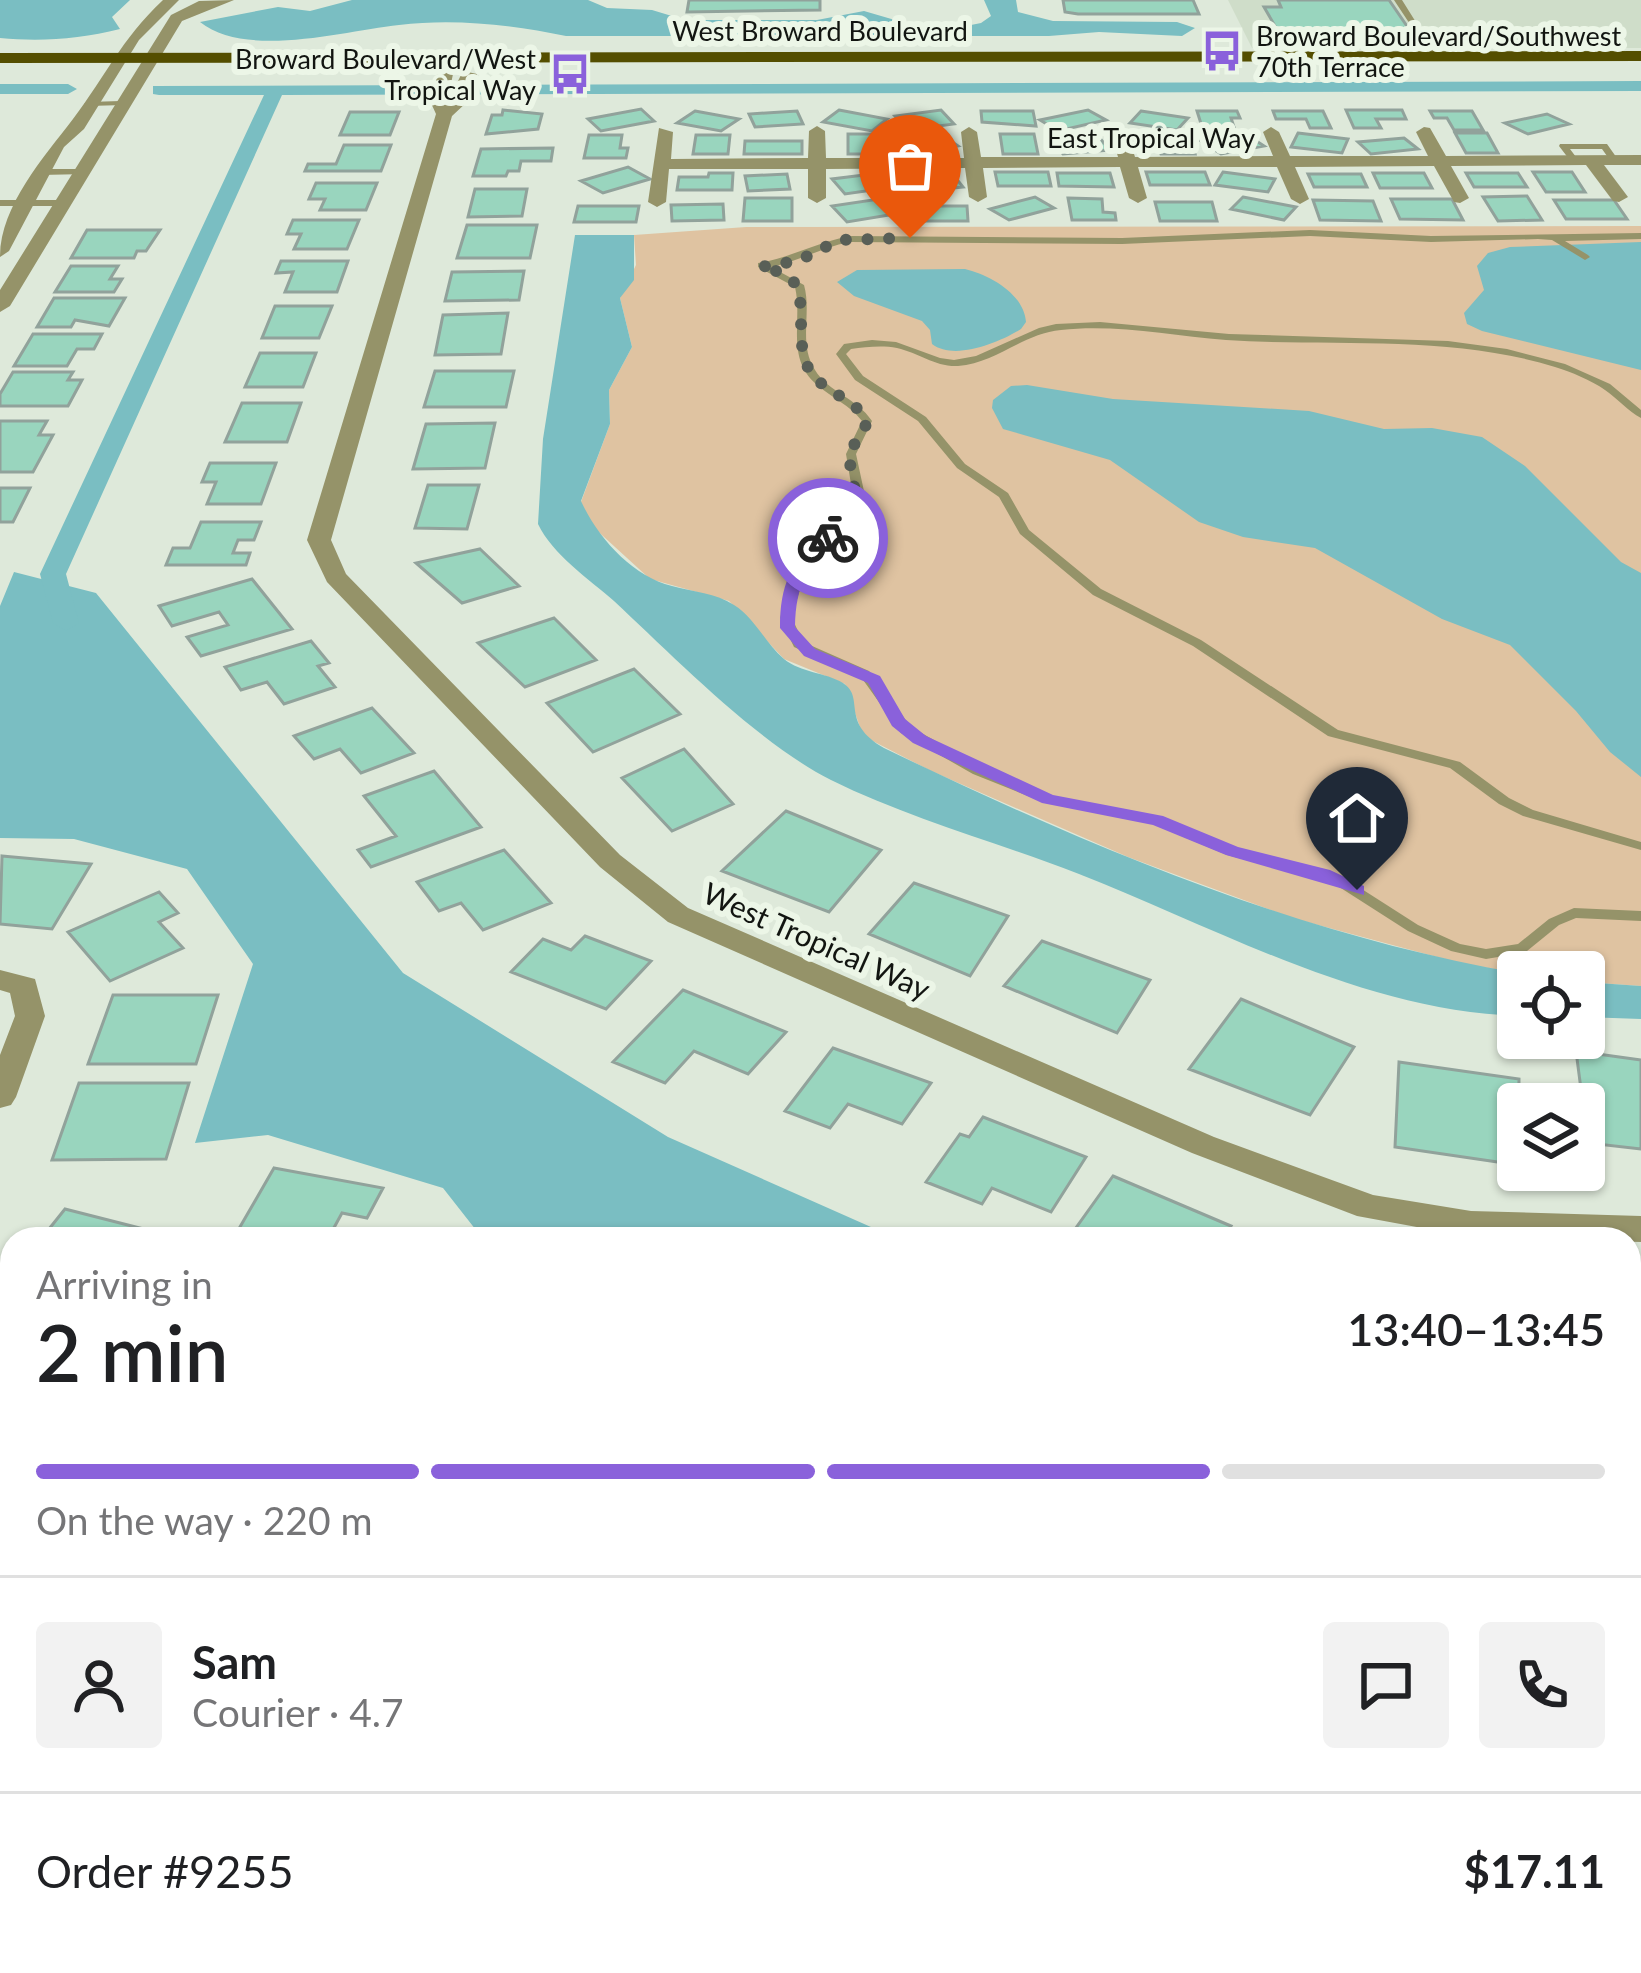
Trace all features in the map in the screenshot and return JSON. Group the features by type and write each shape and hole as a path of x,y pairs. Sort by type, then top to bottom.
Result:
{"main road":[{"name":"West Broward Boulevard","path":"0,75 107,75 143,66 508,58 1641,56"},
{"path":"1165,74 1200,66 1411,65 1436,57"},
{"name":"West Broward Boulevard","path":"0,58 118,58 143,66 452,88 1165,74 1641,73"},
{"path":"452,88 508,58"}],"street":[{"path":"0,251 57,145 78,125 118,58 172,0"},
{"path":"0,306 6,284 65,202 171,24 199,5 226,0"},
{"name":"West Tropical Way","path":"452,88 320,540 335,577 610,861 678,915 1203,1145 1369,1207 1471,1224 1573,1227"},
{"path":"817,131 817,198"},
{"path":"657,202 665,132"},
{"path":"969,132 978,197"},
{"path":"1119,132 1138,198"},
{"path":"1424,132 1460,198"},
{"path":"1271,133 1300,199"},
{"name":"East Tropical Way","path":"661,164 1641,160"},
{"path":"1583,161 1619,197"},
{"path":"0,1096 30,1016 12,983"}],"lane":[{"path":"1398,0 1436,57"},
{"path":"146,24 171,24"},
{"path":"88,104 121,104"},
{"path":"1583,161 1563,146 1604,146 1615,160"},
{"path":"40,172 84,172"},
{"path":"0,203 65,202"},
{"path":"1641,236 1560,241 1310,233 1122,241 865,238 831,242 792,263 761,265 799,285 798,336 809,369 827,389 861,410 867,421 850,454 859,496 855,515 801,562 786,618 798,644 865,674 882,690 906,730 977,770 1048,800 1157,820 1232,851 1338,880 1413,928 1456,948 1486,954 1522,948 1554,922 1574,913 1641,916"},
{"path":"1560,241 1585,257"},
{"path":"1641,415 1619,392 1581,373 1463,345 1409,345 1330,336 1230,337 1106,324 1049,328 957,363 931,360 894,344 848,346 841,354 859,378 922,419 961,466 1004,495 1024,532 1097,592 1197,643 1333,733 1454,765 1504,802 1528,813 1641,846"}],"shaded area":[{"path":"1228,0 1641,0 1641,48 1252,48"},
{"path":"1641,226 1641,986 1605,983 1605,951 1497,951 1497,970 1463,964 1292,918 1128,857 863,736 845,684 784,659 729,601 650,579 592,526 581,502 610,424 609,390 632,347 620,298 636,265 634,235 746,227"}],"water":[{"path":"0,0 130,0 112,17 120,29 30,40 0,38"},
{"path":"352,0 588,0 607,8 652,10 685,20 817,20 864,11 936,32 981,23 991,16 984,0 1016,0 1018,12 1053,21 1177,22 1195,28 1182,36 1099,32 1049,36 566,36 441,22 269,41 220,33 200,22 278,7 310,11"},
{"path":"575,235 634,235 634,280 620,298 632,347 609,390 610,424 581,501 607,542 630,564 657,581 727,601 748,617 784,659 843,683 853,696 862,729 884,748 1037,819 1194,883 1354,935 1497,969 1497,1014 1404,999 1293,964 1079,874 861,794 803,764 690,673 544,535 538,524 543,439"},
{"path":"1641,242 1641,370 1467,324 1464,313 1484,290 1477,266 1488,253 1510,247"},
{"path":"965,269 995,281 1012,295 1024,312 1026,322 1021,329 976,348 941,349 932,344 930,330 922,321 854,296 837,282 857,270"},
{"path":"1011,386 1113,399 1309,411 1384,429 1432,428 1482,437 1525,466 1621,562 1641,573 1641,777 1610,752 1510,645 1442,619 1315,548 1243,537 1199,522 1110,460 1003,429 993,400"},
{"path":"14,572 96,593 403,973 668,1137 871,1227 474,1227 443,1188 268,1135 195,1143 253,964 187,869 74,839 0,838 0,606"},
{"path":"1605,983 1641,986 1641,1019 1605,1018"}],"building":[{"path":"689,0 820,0 820,10 687,12"},
{"path":"1063,0 1193,0 1199,14 1078,14 1065,12"},
{"path":"1278,0 1389,0 1411,32 1279,33 1264,7 1281,7"},
{"path":"641,109 654,121 601,131 588,119"},
{"path":"503,110 542,114 538,129 486,134 492,115 502,115"},
{"path":"839,110 887,119 872,131 823,122"},
{"path":"941,110 954,124 908,130 895,116"},
{"path":"1088,110 1106,120 1058,131 1040,120"},
{"path":"1346,110 1402,110 1406,119 1376,119 1381,128 1354,128"},
{"path":"695,111 739,119 721,131 677,123"},
{"path":"797,111 803,124 755,127 749,114"},
{"path":"981,111 1033,111 1036,126 982,122"},
{"path":"1141,111 1188,118 1177,130 1130,123"},
{"path":"1197,111 1237,111 1240,118 1231,118 1235,130 1203,130"},
{"path":"1273,111 1323,111 1331,128 1310,128 1306,119 1276,119"},
{"path":"1430,111 1472,111 1483,130 1454,130 1447,118 1434,118"},
{"path":"350,112 399,112 390,135 340,135"},
{"path":"1547,114 1569,124 1528,134 1505,123"},
{"path":"939,133 958,146 913,154 895,141"},
{"path":"1244,133 1264,146 1221,154 1201,141"},
{"path":"1298,133 1348,139 1342,153 1291,147"},
{"path":"1455,133 1487,133 1498,153 1466,153"},
{"path":"848,134 882,134 883,154 848,154"},
{"path":"1000,134 1034,134 1038,154 1003,154"},
{"path":"1155,134 1188,134 1195,154 1161,154"},
{"path":"589,135 622,135 620,148 628,148 626,158 584,158"},
{"path":"696,135 730,135 728,154 693,154"},
{"path":"1097,135 1110,150 1063,154 1050,140"},
{"path":"1404,138 1418,149 1371,154 1358,142"},
{"path":"745,141 802,141 802,154 744,154"},
{"path":"344,145 391,145 381,171 305,171 308,164 336,164"},
{"path":"553,148 551,161 521,161 519,171 508,171 506,176 473,176 481,149"},
{"path":"628,167 650,179 603,193 581,181"},
{"path":"951,172 963,187 914,192 903,177"},
{"path":"995,172 1048,172 1051,186 998,186"},
{"path":"1146,172 1205,172 1210,185 1150,185"},
{"path":"1223,172 1275,179 1268,192 1215,185"},
{"path":"1533,172 1572,172 1585,192 1546,192"},
{"path":"709,173 733,173 732,190 677,190 679,177 708,177"},
{"path":"880,173 894,187 845,194 832,179"},
{"path":"1057,173 1110,173 1114,187 1059,186"},
{"path":"1373,173 1424,173 1432,188 1380,188"},
{"path":"1466,173 1518,173 1527,187 1474,187"},
{"path":"787,174 790,189 748,191 745,176"},
{"path":"1308,174 1361,174 1367,187 1314,187"},
{"path":"316,183 377,183 366,210 320,210 325,199 309,199"},
{"path":"475,189 527,189 522,216 468,217"},
{"path":"1527,196 1542,220 1498,221 1483,197"},
{"path":"1035,197 1054,208 1009,220 990,209"},
{"path":"1243,197 1296,207 1284,220 1231,209"},
{"path":"745,198 792,198 792,221 743,221"},
{"path":"1068,198 1102,199 1103,212 1115,213 1116,220 1072,220"},
{"path":"879,199 895,214 847,222 832,206"},
{"path":"1391,199 1452,199 1463,220 1400,219"},
{"path":"1313,200 1373,201 1381,221 1320,220"},
{"path":"1554,200 1614,200 1627,219 1566,219"},
{"path":"1155,202 1212,202 1217,221 1160,221"},
{"path":"723,204 724,220 672,221 671,205"},
{"path":"578,206 639,206 636,222 574,222"},
{"path":"908,206 967,206 968,221 908,221"},
{"path":"293,220 359,220 347,249 294,249 301,234 287,234"},
{"path":"467,225 537,225 530,258 457,258"},
{"path":"87,230 160,230 146,251 137,251 134,258 71,258"},
{"path":"281,261 348,261 337,292 285,292 293,272 276,273"},
{"path":"71,266 118,266 110,279 122,279 114,292 55,292"},
{"path":"524,271 519,300 445,301 452,272"},
{"path":"54,298 125,298 109,326 75,320 71,327 37,327"},
{"path":"275,306 332,306 319,338 262,338"},
{"path":"508,313 501,354 435,355 443,315"},
{"path":"33,334 102,334 94,349 77,349 67,366 14,366"},
{"path":"260,353 316,353 303,387 245,387"},
{"path":"435,371 514,371 506,407 424,407"},
{"path":"13,372 73,372 68,380 82,380 68,406 0,406 0,394"},
{"path":"242,403 301,403 287,442 225,442"},
{"path":"0,421 47,421 39,435 53,435 33,472 0,472"},
{"path":"495,423 485,468 413,469 426,424"},
{"path":"210,463 276,463 261,504 207,504 216,482 202,482"},
{"path":"428,485 479,485 467,529 415,528"},
{"path":"0,488 30,488 13,522 0,522"},
{"path":"201,522 261,522 254,540 238,540 233,553 250,553 246,565 166,565 173,548 190,548"},
{"path":"480,549 519,586 462,603 416,563"},
{"path":"252,579 292,629 201,656 187,637 228,625 219,612 172,626 159,606"},
{"path":"554,618 596,660 525,687 478,643"},
{"path":"311,641 329,663 318,666 335,687 284,704 267,682 241,690 225,667"},
{"path":"634,669 680,714 593,752 547,703"},
{"path":"372,708 414,753 361,773 340,749 314,759 294,736"},
{"path":"684,749 733,804 672,831 622,778"},
{"path":"434,771 481,827 371,867 358,850 396,836 364,796"},
{"path":"786,811 881,850 829,912 722,871"},
{"path":"504,850 551,903 483,930 461,903 439,911 417,882"},
{"path":"2,856 91,864 52,929 0,924"},
{"path":"914,883 1008,916 970,976 869,934"},
{"path":"159,892 178,913 159,922 183,948 110,981 68,932"},
{"path":"585,936 651,961 606,1009 511,972 543,939 571,950"},
{"path":"1042,941 1150,980 1117,1033 1004,986"},
{"path":"683,990 786,1032 748,1074 694,1051 665,1083 613,1062"},
{"path":"113,995 218,995 196,1064 88,1064"},
{"path":"1241,999 1354,1047 1310,1115 1189,1069"},
{"path":"833,1048 931,1083 902,1124 848,1104 830,1128 785,1111"},
{"path":"1605,1055 1641,1060 1641,1149 1605,1145 1605,1083 1580,1083 1577,1059 1605,1059"},
{"path":"1399,1062 1519,1079 1519,1083 1497,1083 1497,1162 1395,1147"},
{"path":"79,1083 189,1083 166,1159 52,1160"},
{"path":"983,1117 1086,1157 1051,1212 992,1188 982,1204 926,1182 960,1134 969,1137"},
{"path":"274,1168 383,1188 367,1218 342,1213 334,1227 240,1227"},
{"path":"1113,1176 1231,1226 1230,1227 1077,1227"},
{"path":"65,1209 136,1227 51,1227"}],"waterway":[{"path":"275,90 1641,86"},
{"path":"0,89 68,89"},
{"path":"159,90 275,90"},
{"path":"66,623 53,574 275,90"}],"way so far":[{"path":"828,538 855,515 859,496 850,454 867,421 851,401 827,389 809,369 798,336 799,285 784,274 760,267 798,261 839,240 910,238"}],"place":[{"name":"Broward Boulevard/Southwest 70th Terrace","path":"1222,51"},
{"name":"Broward Boulevard/West Tropical Way","path":"570,74"}],"route":[{"path":"828,538 801,562 788,604 788,628 810,652 858,669 874,680 898,722 920,740 1048,800 1157,820 1212,844 1324,874 1357,890"}]}
